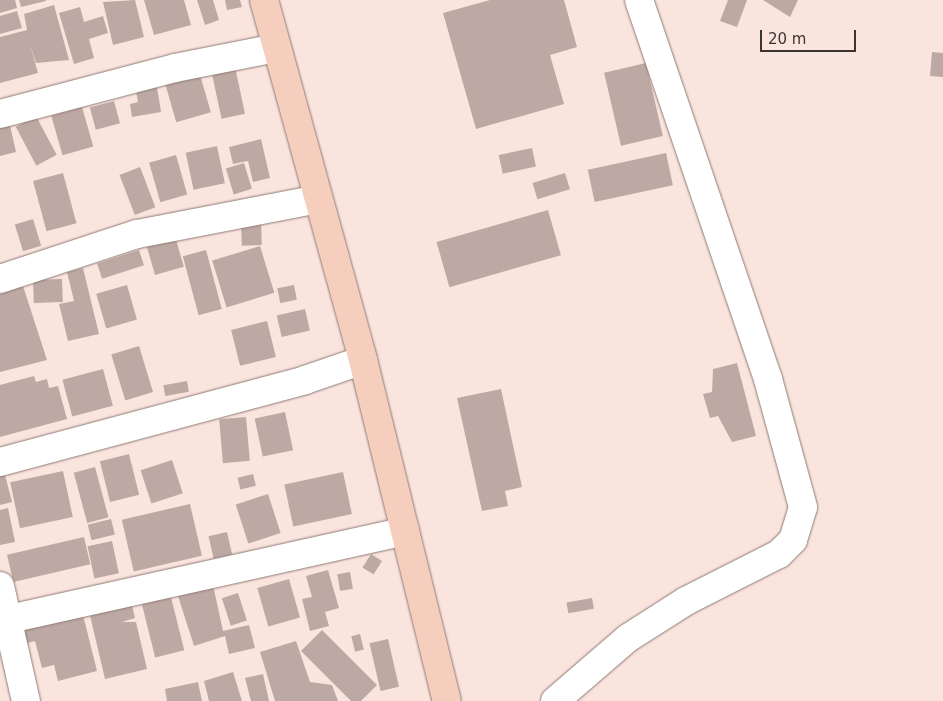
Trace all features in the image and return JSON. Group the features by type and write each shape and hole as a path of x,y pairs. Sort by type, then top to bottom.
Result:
{"street":[{"path":"264,0 363,360 447,701"},
{"path":"555,701 628,638 686,601 779,554 793,540 803,507 768,379 639,0"},
{"path":"0,114 175,68 276,48"},
{"path":"0,279 137,234 318,199"},
{"path":"0,462 305,380 363,360"},
{"path":"4,619 405,532"},
{"path":"0,586 4,619 26,701"}],"building":[{"path":"0,0 15,0 17,8 0,13"},
{"path":"19,0 46,0 46,1 21,7"},
{"path":"135,0 144,37 113,45 103,2"},
{"path":"144,0 184,0 191,25 154,35"},
{"path":"197,0 213,0 219,20 205,25"},
{"path":"225,0 240,0 242,7 227,10"},
{"path":"490,0 564,0 577,47 550,55 564,104 476,129 443,13"},
{"path":"728,0 747,0 737,27 720,21"},
{"path":"763,0 798,0 790,17"},
{"path":"54,5 69,60 36,63 30,44 38,73 0,83 0,37 27,30 24,14"},
{"path":"80,7 84,22 103,16 108,33 89,39 94,58 74,64 59,13"},
{"path":"17,11 22,28 0,34 0,16"},
{"path":"932,52 943,53 943,77 930,76"},
{"path":"234,62 245,114 222,119 211,67"},
{"path":"646,63 663,136 621,146 604,73"},
{"path":"199,71 211,112 176,122 164,81"},
{"path":"156,81 161,112 132,117 130,104 138,102 135,86"},
{"path":"114,101 120,123 96,130 90,107"},
{"path":"82,107 93,146 63,155 51,116"},
{"path":"36,116 57,155 36,166 16,127"},
{"path":"9,121 16,152 0,156 0,123"},
{"path":"261,139 270,178 253,182 248,161 233,164 229,147"},
{"path":"217,146 225,183 194,190 186,153"},
{"path":"532,148 536,167 503,174 499,155"},
{"path":"666,153 673,185 595,202 588,170"},
{"path":"176,155 187,194 160,202 149,163"},
{"path":"244,163 252,189 234,194 226,169"},
{"path":"140,167 155,207 135,215 119,175"},
{"path":"63,173 76,223 47,231 33,181"},
{"path":"565,173 570,189 537,199 532,183"},
{"path":"548,210 561,255 449,287 436,242"},
{"path":"33,219 41,246 23,251 15,225"},
{"path":"261,221 262,245 242,246 241,222"},
{"path":"175,236 184,267 155,275 146,244"},
{"path":"260,246 274,293 227,307 212,261"},
{"path":"139,250 144,265 102,279 97,264"},
{"path":"206,250 222,309 199,315 183,256"},
{"path":"83,268 99,334 68,341 59,304 74,301 67,272"},
{"path":"62,279 63,302 34,303 33,280"},
{"path":"127,285 137,320 106,328 96,294"},
{"path":"294,285 297,300 280,303 277,288"},
{"path":"23,286 47,360 0,372 0,292"},
{"path":"305,309 310,330 282,337 277,316"},
{"path":"267,321 276,357 240,366 231,330"},
{"path":"139,346 153,392 125,400 111,354"},
{"path":"737,363 756,436 732,442 718,416 710,418 703,394 712,392 713,369"},
{"path":"103,369 113,406 72,417 62,380"},
{"path":"34,376 36,382 47,379 49,388 58,386 67,419 0,437 0,385"},
{"path":"187,381 189,392 165,396 163,385"},
{"path":"501,389 522,487 505,491 508,506 482,511 457,398"},
{"path":"285,412 293,450 263,457 255,418"},
{"path":"246,417 250,461 223,463 219,419"},
{"path":"129,454 139,495 110,502 100,461"},
{"path":"172,460 183,493 151,503 141,470"},
{"path":"95,467 108,517 87,523 74,473"},
{"path":"63,471 73,517 20,528 10,482"},
{"path":"343,472 352,514 293,527 284,484"},
{"path":"253,474 256,486 240,490 237,478"},
{"path":"5,475 12,502 0,505 0,476"},
{"path":"268,494 281,533 248,543 236,505"},
{"path":"190,504 202,556 134,571 122,520"},
{"path":"8,508 15,542 0,545 0,510"},
{"path":"111,519 115,535 92,540 88,525"},
{"path":"227,532 232,554 214,559 208,536"},
{"path":"84,537 90,564 13,582 7,555"},
{"path":"112,541 119,573 94,578 88,546"},
{"path":"371,554 382,561 374,574 363,568"},
{"path":"328,570 339,608 325,612 329,626 310,631 302,599 312,597 306,576"},
{"path":"350,572 353,589 340,591 337,574"},
{"path":"289,579 300,617 268,627 257,588"},
{"path":"213,585 223,631 249,625 255,648 229,654 225,636 194,646 178,596"},
{"path":"238,593 247,621 231,626 222,598"},
{"path":"130,597 135,618 122,622 136,622 147,669 105,679 88,607"},
{"path":"171,597 184,650 155,658 142,604"},
{"path":"592,598 594,609 568,613 566,603"},
{"path":"81,607 97,671 58,681 54,665 42,668 35,641 19,645 14,623"},
{"path":"322,630 377,685 361,701 351,701 301,651"},
{"path":"360,634 364,650 355,652 351,636"},
{"path":"388,639 399,687 381,691 369,643"},
{"path":"296,641 310,682 332,685 338,701 275,701 260,652"},
{"path":"233,672 242,701 209,701 204,681"},
{"path":"263,674 269,701 251,701 245,678"},
{"path":"198,682 202,701 167,701 165,689"}]}
